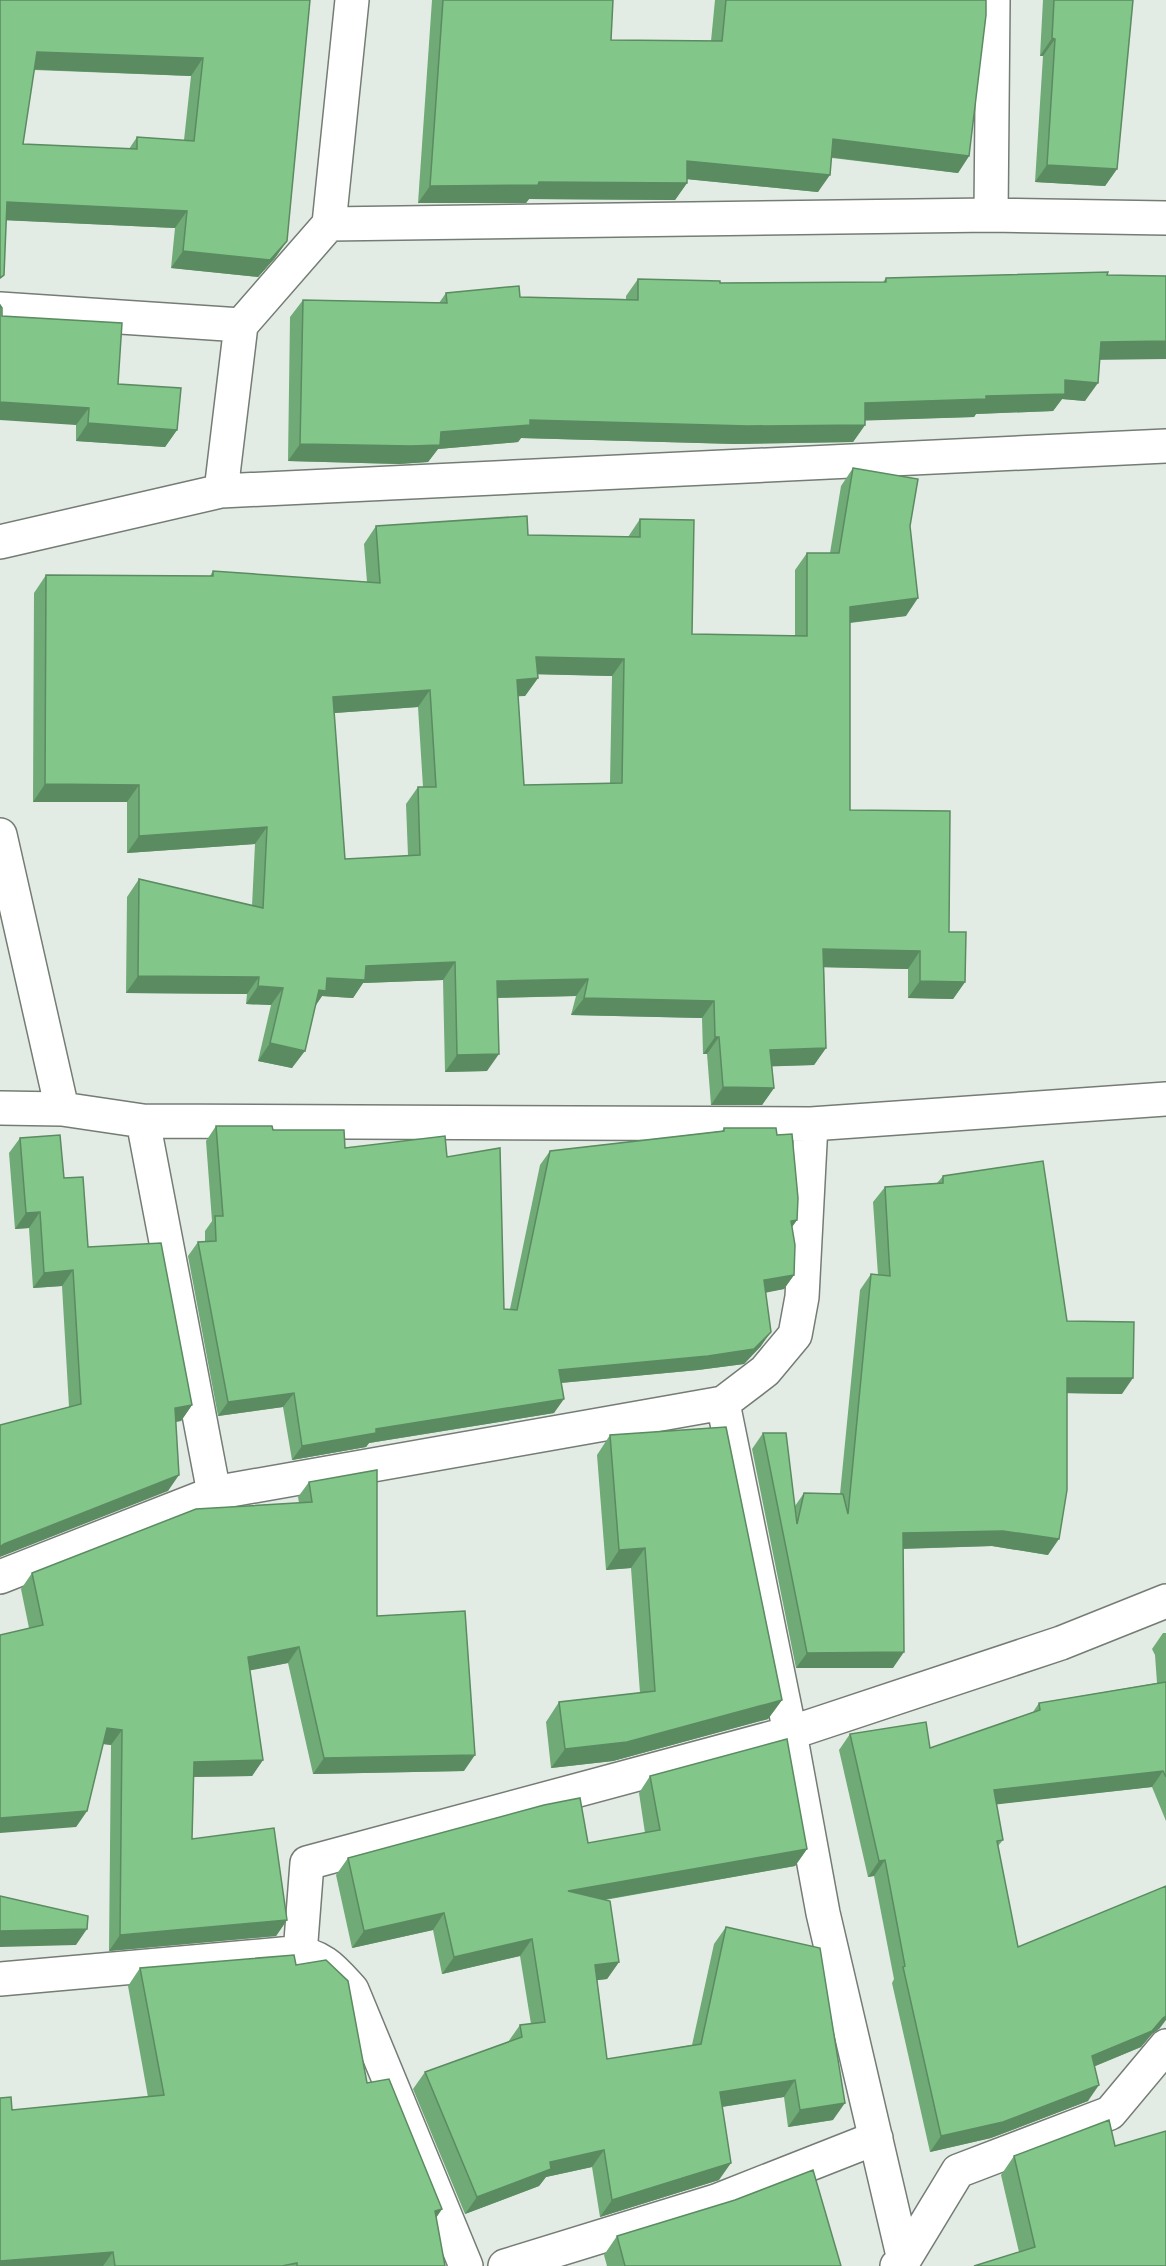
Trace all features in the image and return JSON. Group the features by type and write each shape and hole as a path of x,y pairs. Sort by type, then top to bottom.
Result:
{"street":[{"path":"221,491 241,325 328,224 352,0"},
{"path":"991,215 993,0"},
{"path":"328,224 991,215 1166,218"},
{"path":"0,309 241,325"},
{"path":"0,542 221,491 1166,447"},
{"path":"0,835 62,1109"},
{"path":"0,1108 62,1109 143,1121 811,1124 1166,1100"},
{"path":"143,1121 214,1493"},
{"path":"0,1577 214,1493 723,1403 765,1371 795,1335 802,1297 811,1124"},
{"path":"723,1403 790,1732 823,1913 876,2138 901,2263"},
{"path":"300,1954 307,1863 790,1732 1061,1643 1166,1601"},
{"path":"0,1979 300,1954 330,1965 352,1990 466,2266"},
{"path":"901,2263 958,2171 1110,2113 1166,2046"},
{"path":"506,2266 716,2201 876,2138"}],"building":[{"path":"0,0 310,0 287,241 270,260 183,251 187,211 7,202 4,275 0,278","holes":["37,52 203,58 194,141 137,137 137,149 23,144"]},
{"path":"443,0 613,0 611,40 722,41 726,0 986,0 969,156 833,139 830,175 687,161 687,183 539,182 538,185 430,186"},
{"path":"1054,0 1133,0 1117,169 1047,165 1055,39 1052,38"},
{"path":"1108,272 1107,275 1166,276 1166,341 1101,342 1098,383 1065,380 1065,394 865,403 865,425 748,426 530,420 530,425 441,432 440,445 300,444 303,300 447,303 446,293 519,286 520,297 638,300 638,279 720,281 720,283 886,282 886,278"},
{"path":"0,305 2,316 122,323 118,384 181,388 177,430 88,423 89,408 0,402"},
{"path":"853,468 918,479 910,526 918,598 850,607 850,810 950,811 949,932 966,932 965,982 920,981 920,951 823,949 826,1048 770,1050 774,1088 723,1087 719,1037 715,1037 714,1001 584,998 588,979 497,981 499,1054 457,1055 455,962 366,966 365,980 327,978 326,991 319,990 305,1051 270,1043 283,988 258,986 259,977 138,976 139,879 263,908 267,827 139,836 139,785 45,784 46,575 213,576 213,571 380,583 376,526 527,516 528,535 640,537 640,519 694,520 692,634 807,636 807,553 839,553","holes":["536,657 624,659 622,783 524,785 517,680 538,678","430,690 436,787 418,787 420,855 345,859 333,697"]},
{"path":"216,1126 272,1126 273,1130 344,1130 345,1148 445,1136 447,1157 500,1148 504,1309 517,1310 550,1151 724,1131 724,1128 776,1128 777,1135 792,1134 798,1198 797,1220 791,1221 795,1245 794,1275 764,1280 771,1332 754,1349 708,1356 559,1370 564,1399 376,1429 376,1433 302,1446 294,1393 228,1402 198,1242 216,1241 215,1216 223,1216"},
{"path":"60,1135 64,1178 83,1177 88,1247 161,1243 192,1405 175,1408 179,1475 0,1547 0,1425 81,1404 73,1270 44,1273 40,1212 26,1213 20,1138"},
{"path":"1043,1161 1067,1321 1134,1322 1133,1378 1067,1378 1067,1490 1059,1539 1003,1531 903,1533 904,1652 807,1653 763,1433 786,1433 797,1524 804,1493 843,1494 848,1514 871,1274 890,1276 885,1187 943,1183 943,1176"},
{"path":"726,1427 782,1700 627,1742 565,1749 559,1702 655,1691 645,1548 619,1550 610,1435"},
{"path":"377,1470 377,1616 465,1611 475,1755 324,1758 299,1647 248,1657 263,1760 194,1762 192,1839 274,1828 287,1920 120,1935 122,1730 107,1728 87,1811 0,1818 0,1635 43,1625 32,1573 196,1509 312,1502 309,1482"},
{"path":"1166,1682 1166,1777 1163,1771 994,1790 1003,1840 997,1841 1018,1947 1166,1886 1166,2016 1152,2031 1092,2056 1099,2085 1003,2122 941,2136 903,1967 905,1966 885,1860 879,1861 850,1734 926,1722 930,1748 1040,1710 1039,1703"},
{"path":"787,1739 807,1849 568,1891 610,1901 619,1962 595,1965 607,2059 701,2044 726,1927 820,1948 845,2103 800,2110 795,2080 720,2092 731,2163 612,2200 604,2150 550,2162 551,2169 477,2197 425,2072 522,2037 520,2025 545,2022 532,1939 454,1957 444,1913 364,1931 348,1858 544,1805 580,1798 588,1843 660,1830 650,1776"},
{"path":"0,1896 88,1916 87,1929 0,1931"},
{"path":"294,1955 296,1965 326,1960 348,1981 367,2083 389,2079 442,2209 435,2211 445,2266 297,2266 297,2263 282,2266 115,2266 113,2252 0,2261 0,2098 11,2097 12,2110 164,2095 140,1968"},
{"path":"1109,2120 1115,2146 1166,2131 1166,2266 974,2266 1035,2247 1014,2156"},
{"path":"813,2170 841,2266 625,2266 617,2236 735,2200"}]}
